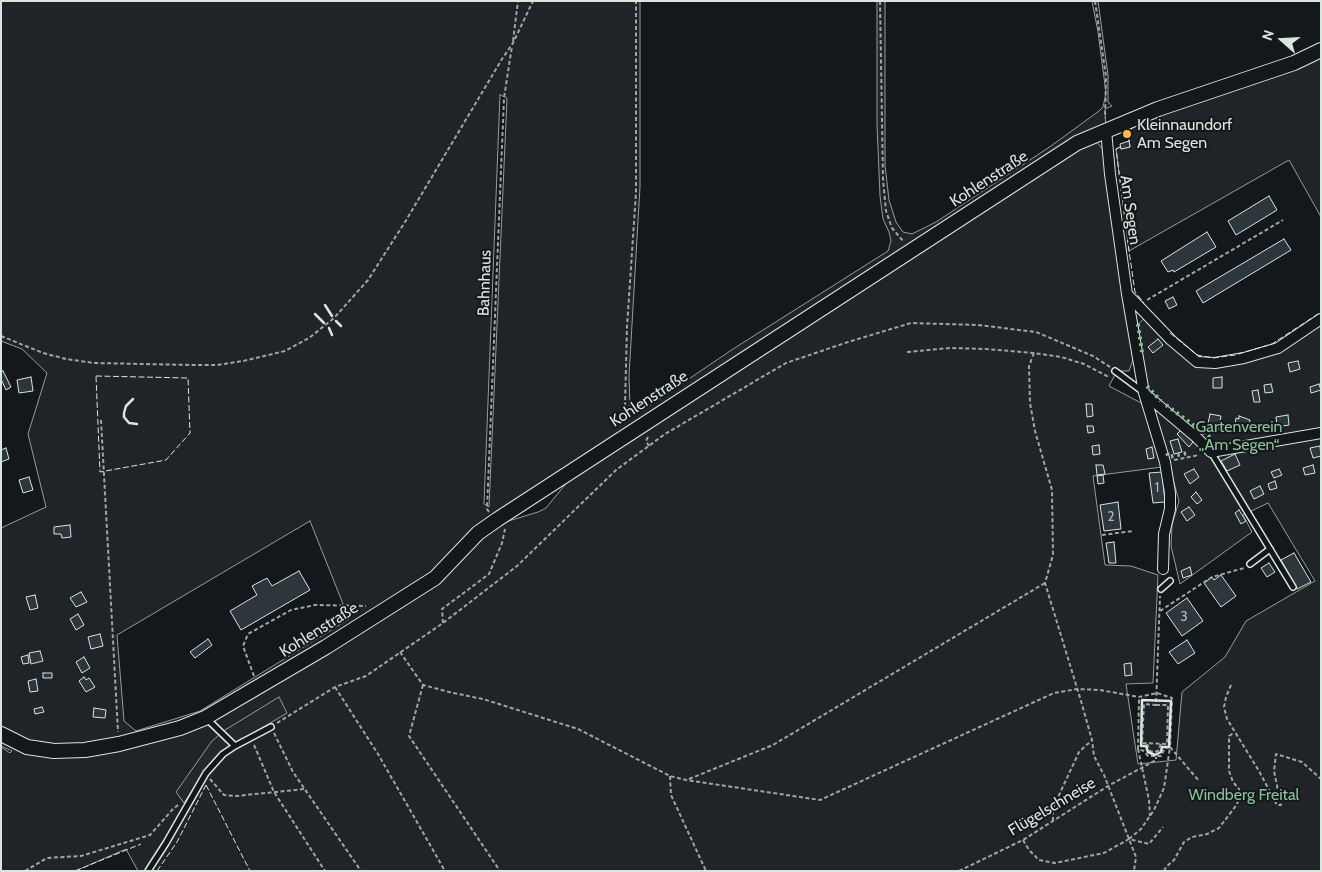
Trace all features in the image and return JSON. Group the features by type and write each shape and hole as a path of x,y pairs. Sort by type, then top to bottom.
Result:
{"street":[{"name":"Kohlenstraße","path":"1,734 27,747 54,751 85,750 119,744 180,728 205,718 435,578 478,534 501,523 632,431 1078,143 1158,110 1294,63 1321,50"},
{"name":"Am Segen","path":"1106,130 1110,174 1127,294 1144,393 1165,462 1170,509 1164,534 1163,569"},
{"path":"1127,294 1170,340 1197,362 1215,363 1244,358 1278,348 1321,319"},
{"path":"1144,393 1211,452 1321,433"}],"lane":[{"path":"1115,370 1144,393"},
{"path":"1211,452 1293,587"},
{"path":"1250,564 1270,549"},
{"path":"1161,589 1170,581"},
{"path":"205,718 234,746"},
{"path":"148,871 206,773 223,754 234,746 271,727"}],"path":[{"path":"513,43 518,1"},
{"path":"1,336 44,353 66,359 130,364 217,365 285,351 309,338 326,326 347,306 373,272 513,43 533,1"},
{"path":"632,431 625,404 627,327 636,192 636,1"},
{"path":"880,1 883,180 886,211 892,228 912,251"},
{"path":"1095,1 1106,77 1104,113 1106,130"},
{"name":"Bahnhaus","path":"501,523 490,515 487,509 504,98 513,43"},
{"path":"1137,303 1148,300 1282,220"},
{"path":"361,871 294,772 271,727 335,687 366,676 444,623 518,566 616,470 665,434 786,363 911,323 978,325 1036,332 1093,356 1115,370 1107,376 1084,364 1061,357 1034,353 950,348 907,352"},
{"path":"1034,353 1030,366 1030,402 1035,431 1052,490 1053,555 1045,582 1092,740 1094,756 1136,857 1134,871"},
{"path":"101,420 119,744"},
{"path":"1165,462 1211,452"},
{"path":"444,623 442,609 489,574 502,543 501,523"},
{"path":"1102,535 1132,531"},
{"path":"1160,611 1212,577 1244,568 1250,564"},
{"path":"686,780 773,745 1045,582"},
{"path":"1156,705 1161,589"},
{"path":"258,687 243,646 248,634 291,610 315,605 391,606"},
{"path":"400,652 423,685 483,698 578,729 670,776 820,800 1054,693 1077,689 1100,690 1139,697 1156,693 1172,698 1170,747 1164,788 1142,829 1129,839 1104,853 1055,862 1039,860 1022,840"},
{"path":"423,685 409,736 500,871"},
{"path":"1232,685 1226,697 1224,707 1227,719 1259,771 1277,805 1281,805 1274,771 1276,754 1302,762 1321,779"},
{"path":"335,687 378,754 445,871"},
{"path":"1139,697 1138,750 1150,816"},
{"path":"1144,704 1156,705 1168,705 1167,744 1142,743 1144,704"},
{"path":"1164,871 1166,866 1174,860 1184,842 1192,837 1207,834 1219,828 1240,798 1239,789 1233,782 1229,771 1229,736 1234,733"},
{"path":"251,737 274,792 325,871"},
{"path":"1053,821 1053,808 1079,752 1092,740"},
{"path":"1147,744 1150,751 1154,752 1158,751 1161,744"},
{"path":"1170,747 1199,782"},
{"name":"Flügelschneise","path":"959,871 1022,840 1108,786 1142,768 1161,756 1165,748 1170,747"},
{"path":"1138,750 1144,751 1148,756 1156,759"},
{"path":"206,773 224,795 236,796 305,789"},
{"path":"670,776 672,795 706,871"},
{"path":"26,870 47,858 82,856 150,835 173,809 180,804 187,806"},
{"path":"1129,839 1149,844 1163,828"}],"green space":[{"path":"1,1 640,1 640,187 629,376 630,408 635,412 643,410 733,349 888,251 891,241 883,219 880,196 877,124 877,1 885,1 885,165 889,200 896,222 903,232 912,234 936,222 1051,146 1103,107 1106,93 1092,1 1098,1 1108,75 1108,102 1112,106 1105,109 1106,130 1097,142 1103,150 1133,360 1129,371 1117,371 1109,386 1143,404 1162,467 1093,476 1105,565 1131,566 1158,575 1153,683 1126,684 1138,764 1176,760 1182,692 1225,657 1246,621 1315,581 1268,503 1243,515 1252,532 1180,584 1171,546 1172,525 1179,501 1155,413 1163,403 1147,388 1138,324 1146,317 1192,362 1230,365 1321,325 1321,871 138,871 126,849 75,871 1,871 1,747 10,753 12,751 1,746 1,528 46,507 28,434 47,373 22,349 1,341","holes":["500,95 507,98 489,507 484,504","569,480 546,508 502,523","310,521 349,619 200,711 136,731 124,721 117,635"]},
{"path":"1321,57 1321,217 1289,160 1129,251 1116,149 1130,147 1128,134 1131,129 1139,122"},
{"path":"1142,700 1171,701 1169,747 1162,747 1161,752 1155,755 1148,752 1146,746 1141,746"}],"shaded area":[{"path":"279,697 287,713 223,751 205,770 184,803 176,792 212,741 225,730"}],"building":[{"path":"1129,141 1130,147 1121,149 1120,144"},
{"path":"1269,196 1277,210 1236,235 1228,221"},
{"path":"1207,232 1216,247 1174,272 1173,270 1168,272 1161,261"},
{"path":"1284,239 1291,250 1203,303 1196,291"},
{"path":"1173,297 1177,305 1169,309 1165,301"},
{"path":"1158,339 1163,345 1153,353 1148,347"},
{"path":"1298,361 1300,369 1290,372 1288,363"},
{"path":"3,371 11,387 6,390 1,379 1,372"},
{"path":"31,377 33,391 19,393 17,380"},
{"path":"1222,377 1222,388 1213,388 1213,378"},
{"path":"1271,384 1273,392 1265,393 1264,385"},
{"path":"1319,384 1321,390 1311,393 1310,387"},
{"path":"1258,390 1260,402 1254,402 1252,391"},
{"path":"1086,404 1092,404 1093,416 1087,417"},
{"path":"1210,414 1221,416 1218,431 1207,429"},
{"path":"1288,415 1289,425 1277,427 1276,417"},
{"path":"1239,416 1250,420 1248,428 1235,425 1236,418 1239,419"},
{"path":"1087,426 1093,426 1094,432 1088,433"},
{"path":"1181,430 1193,442 1189,447 1177,434"},
{"path":"1178,439 1182,452 1174,454 1170,441"},
{"path":"1099,445 1100,454 1093,455 1092,446"},
{"path":"1320,446 1321,456 1313,458 1310,448"},
{"path":"1152,447 1154,458 1148,459 1146,449"},
{"path":"6,448 9,459 1,462 1,450"},
{"path":"1235,454 1240,465 1227,471 1221,461"},
{"path":"1096,465 1103,465 1105,474 1097,475"},
{"path":"1313,465 1315,473 1305,475 1303,468"},
{"path":"1194,469 1199,477 1190,484 1184,474"},
{"path":"1279,469 1282,475 1274,478 1271,472"},
{"path":"1162,472 1165,502 1153,503 1149,473"},
{"path":"1103,475 1104,483 1098,484 1097,476"},
{"path":"29,477 33,490 23,493 19,480"},
{"path":"1275,481 1277,488 1270,490 1268,484"},
{"path":"1260,486 1264,494 1254,499 1250,491"},
{"path":"1196,492 1202,500 1197,504 1191,497"},
{"path":"1118,502 1121,529 1104,531 1100,505"},
{"path":"1189,507 1195,515 1187,521 1181,512"},
{"path":"1239,510 1246,521 1241,524 1235,513"},
{"path":"70,525 71,537 62,538 61,534 54,534 54,527"},
{"path":"1114,542 1116,563 1109,563 1106,543"},
{"path":"1294,553 1311,582 1297,589 1281,560"},
{"path":"1269,563 1275,572 1267,577 1261,568"},
{"path":"1190,567 1192,575 1183,578 1181,571"},
{"path":"299,571 310,590 241,630 230,611 257,595 252,586 267,578 272,586"},
{"path":"1221,575 1236,596 1221,607 1204,583 1212,577 1214,580"},
{"path":"81,592 87,602 76,607 70,598"},
{"path":"35,595 38,608 30,610 26,597"},
{"path":"1187,598 1203,621 1182,636 1166,613"},
{"path":"78,614 84,625 76,630 70,619"},
{"path":"100,634 103,646 91,649 88,637"},
{"path":"208,639 212,645 195,658 190,652"},
{"path":"1187,640 1195,653 1178,664 1169,652"},
{"path":"40,651 43,661 31,664 29,653"},
{"path":"28,655 29,663 23,664 21,657"},
{"path":"84,657 90,668 82,673 76,662"},
{"path":"1131,663 1132,675 1125,676 1124,664"},
{"path":"43,673 52,673 52,678 43,678"},
{"path":"84,677 86,680 89,678 95,687 86,692 79,681"},
{"path":"36,679 38,691 30,692 28,681"},
{"path":"42,707 44,712 35,714 34,709"},
{"path":"94,708 106,710 105,718 93,717"}],"hedge":[{"path":"1138,324 1142,352"},
{"path":"1147,386 1161,401"},
{"path":"1166,405 1211,438"},
{"path":"1167,453 1169,457 1187,453"}],"fence":[{"path":"1129,141 1128,134 1131,129"},
{"path":"1120,147 1116,149 1135,292 1144,303"},
{"path":"1170,333 1197,355 1213,358 1235,355 1272,344 1321,312"},
{"path":"96,376 188,378 190,433 166,460 100,472 96,376"},
{"path":"206,785 250,871"},
{"path":"157,871 177,842 206,785"},
{"path":"75,871 141,844"}],"wall":[{"path":"325,305 332,316"},
{"path":"315,314 324,323"},
{"path":"336,321 341,326"},
{"path":"329,328 332,335"},
{"path":"133,399 126,406 124,417 129,423 137,424"},
{"path":"1142,700 1171,701 1169,747 1162,747 1161,752 1155,755 1148,752 1146,746 1141,746 1142,700"}],"place":[{"name":"Kleinnaundorf Am Segen","path":"1127,134"}],"park label":[{"name":"Gartenverein „Am Segen“","path":"1239,436"},
{"name":"Windberg Freital","path":"1244,795"}]}
